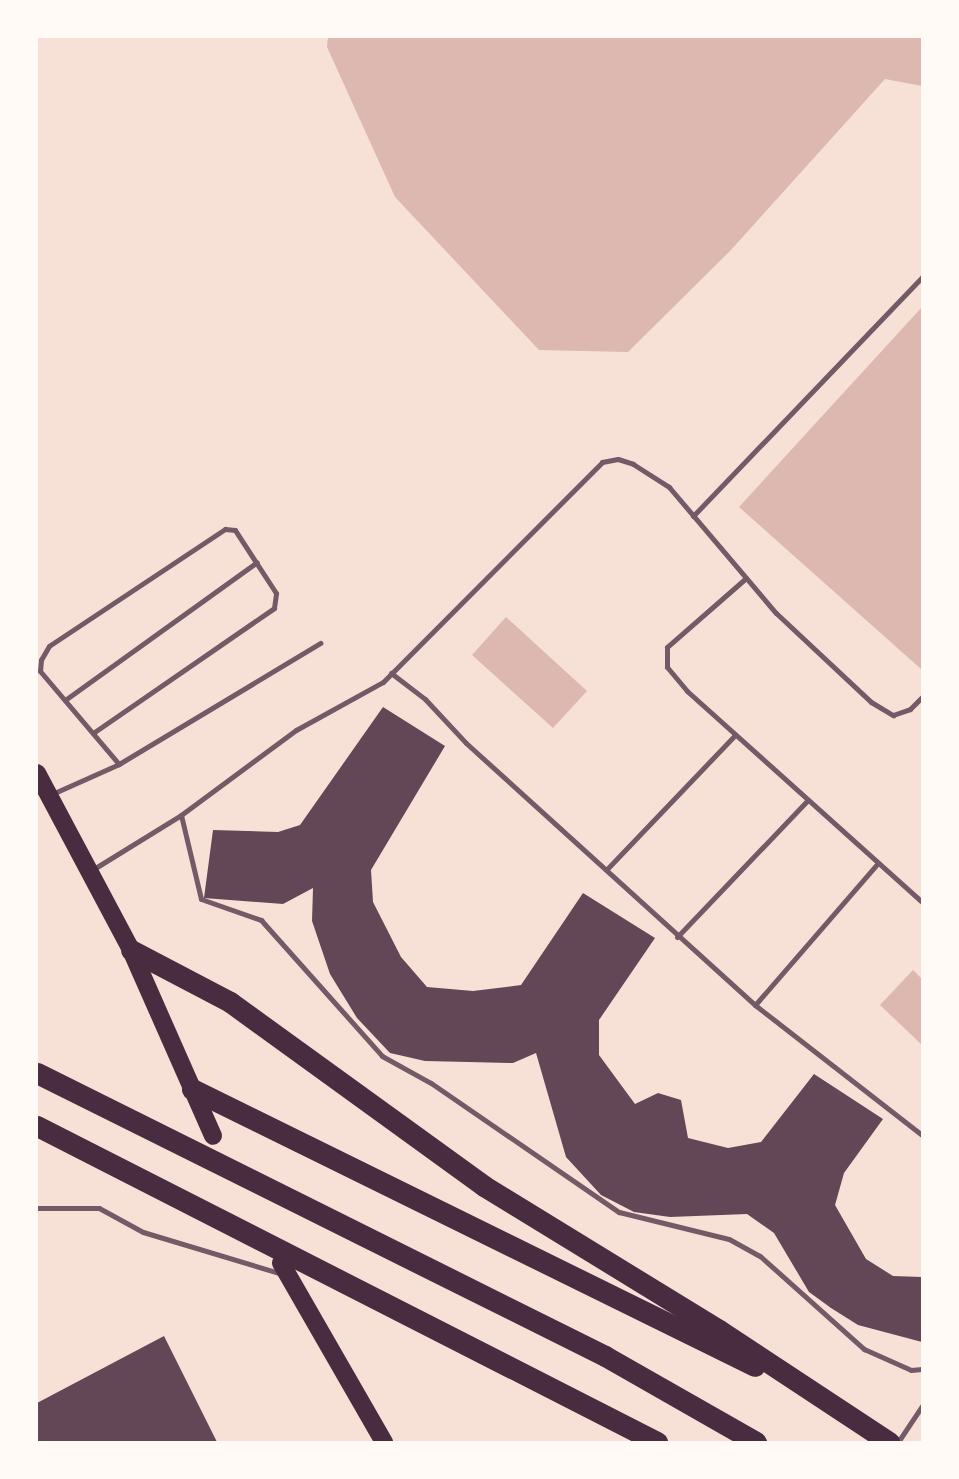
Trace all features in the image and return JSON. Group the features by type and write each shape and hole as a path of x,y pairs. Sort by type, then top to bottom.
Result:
{"highway":[{"path":"131,950 230,1002 484,1186 838,1407 889,1442"},
{"path":"37,1073 605,1356 757,1442"},
{"path":"192,1089 838,1407"},
{"path":"37,1126 657,1442"}],"main road":[{"path":"37,774 131,950 213,1136"},
{"path":"285,1269 384,1442"}],"lane":[{"path":"694,516 922,277"},
{"path":"91,871 181,815 296,730 391,673 602,462 618,459 654,475 694,516 776,613 871,702 893,715 910,709 922,697"},
{"path":"93,733 274,608 276,593 235,530 225,529 49,646 40,671 119,764"},
{"path":"65,700 257,562"},
{"path":"746,578 667,647 667,667 735,735 922,902"},
{"path":"49,796 119,764 320,643"},
{"path":"391,673 607,869 677,937 755,1005 922,1135"},
{"path":"607,869 735,735"},
{"path":"677,937 807,801"},
{"path":"181,815 201,899 261,920 382,1056 442,1091 619,1212 729,1239 750,1250 864,1349 911,1370 922,1369"},
{"path":"755,1005 878,863"},
{"path":"37,1208 99,1208 143,1232 285,1269"},
{"path":"898,1442 922,1406"}],"shaded area":[{"path":"328,37 922,37 922,86 885,79 730,251 628,352 539,350 395,197 327,47"},
{"path":"922,307 922,668 921,669 739,507"},
{"path":"506,617 587,691 553,728 472,655"},
{"path":"913,970 922,979 922,1045 880,1005"}],"building":[{"path":"383,707 445,746 371,870 373,902 401,957 427,987 473,991 521,985 583,893 655,938 599,1020 599,1055 635,1104 658,1093 681,1100 688,1138 728,1148 761,1142 814,1074 883,1119 844,1173 835,1205 866,1259 893,1276 922,1277 922,1342 858,1325 809,1292 774,1233 747,1214 670,1217 634,1212 601,1195 566,1157 536,1053 513,1063 425,1061 390,1053 357,1018 330,974 312,921 313,888 283,904 204,898 213,830 278,832 300,825"},
{"path":"164,1336 217,1442 37,1442 37,1403"}]}
